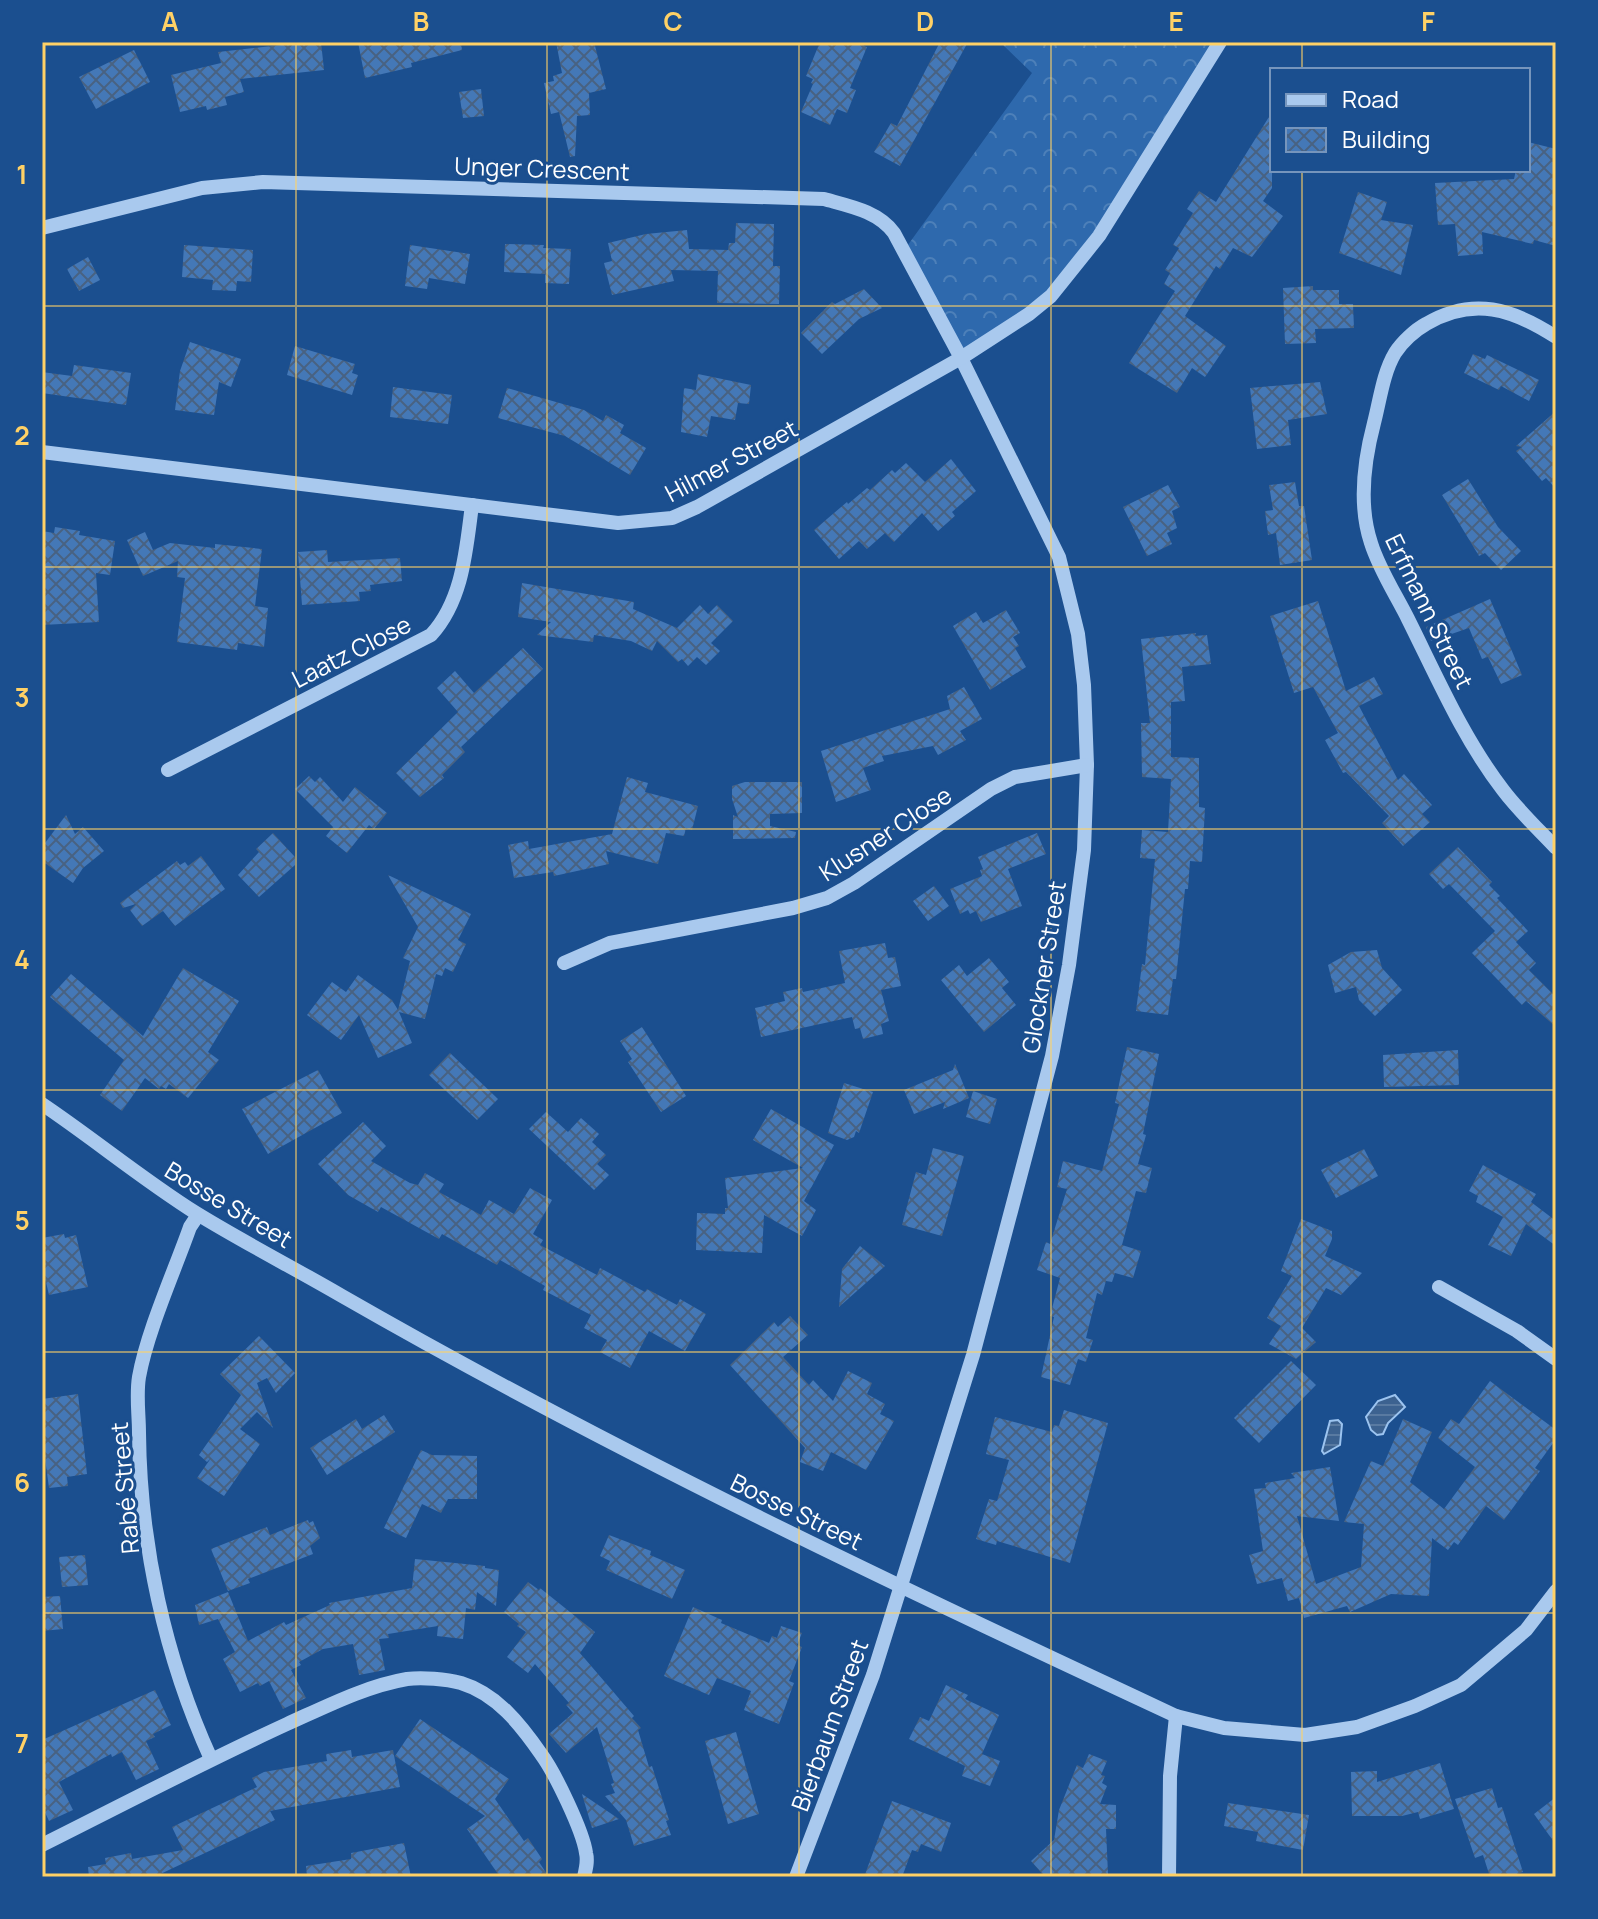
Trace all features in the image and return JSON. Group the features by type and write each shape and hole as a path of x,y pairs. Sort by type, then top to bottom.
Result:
{"street":[{"name":"Hilmer Street","path":"42,452 618,523 672,518 697,507 961,358 1029,314 1069,277 1099,236 1220,42"},
{"name":"Unger Crescent","path":"42,228 202,188 263,182 824,199 862,210 888,225 961,358"},
{"name":"Erfmann Street","path":"1556,337 1533,322 1498,309 1468,307 1441,315 1417,329 1396,352 1383,386 1367,452 1364,509 1371,544 1465,732 1503,791 1556,848"},
{"name":"Glockner Street","path":"900,1588 973,1355 1052,1056 1069,965 1084,850 1087,765 1084,685 1078,634 1059,557 961,358"},
{"name":"Laatz Close","path":"168,770 431,635 449,610 461,575 472,505"},
{"name":"Klusner Close","path":"564,963 610,943 793,908 827,898 854,883 991,789 1015,777 1087,765"},
{"name":"Bosse Street","path":"42,1104 139,1176 198,1215 530,1400 900,1588 1176,1716 1224,1728 1305,1735 1357,1727 1461,1685 1526,1630 1556,1591"},
{"name":"Rabé Street","path":"198,1215 190,1227 139,1378 140,1472 149,1545 167,1638 192,1716 211,1759"},
{"path":"1439,1287 1517,1331 1556,1359"},
{"name":"Bierbaum Street","path":"796,1877 873,1675 900,1588"},
{"path":"42,1845 211,1759 368,1691 408,1679 461,1683 490,1697 517,1721 553,1770 586,1850 584,1877"},
{"path":"1169,1877 1170,1776 1176,1716"}],"green space":[{"path":"1000,42 1218,42 1065,280 961,357 905,249 1032,73"}],"shaded area":[{"path":"1395,1395 1405,1407 1388,1423 1383,1434 1377,1435 1371,1430 1366,1417 1378,1401"},
{"path":"1338,1420 1342,1424 1340,1445 1324,1454 1322,1451 1330,1421"}],"building":[{"path":"321,42 324,70 240,79 244,92 225,97 227,105 180,112 171,75 221,63 218,52"},
{"path":"358,42 461,42 462,50 411,63 412,67 365,78"},
{"path":"556,42 594,42 606,89 589,93 590,115 577,116 575,156 570,157 559,112 551,114 544,83 554,81 553,76 562,73"},
{"path":"820,42 855,42 867,47 850,88 856,90 847,113 837,109 830,125 801,112 813,84 813,79 806,76"},
{"path":"940,42 968,42 900,166 874,152 891,123 897,126"},
{"path":"134,50 150,82 96,109 79,77"},
{"path":"481,89 484,116 463,118 459,92"},
{"path":"1270,115 1272,188 1263,201 1283,216 1252,257 1233,248 1220,269 1216,266 1185,316 1226,346 1205,377 1192,368 1177,393 1129,363 1175,291 1164,284 1170,273 1165,270 1179,248 1173,245 1193,213 1187,209 1199,191 1216,202"},
{"path":"1530,142 1556,149 1556,246 1482,232 1483,254 1458,256 1455,224 1438,225 1435,183 1514,179 1516,172 1530,172"},
{"path":"1358,192 1387,202 1381,220 1413,225 1401,275 1339,253"},
{"path":"736,223 774,224 773,266 780,266 779,304 717,303 718,271 671,270 674,281 612,295 604,263 612,261 608,243 646,234 687,230 689,249 728,250 729,243 735,243"},
{"path":"505,244 571,249 569,284 545,283 545,274 504,272"},
{"path":"184,245 253,250 251,282 237,281 236,291 212,290 213,280 182,277"},
{"path":"410,245 470,254 465,284 429,278 427,289 405,286"},
{"path":"88,257 100,280 79,291 67,269"},
{"path":"1313,286 1313,290 1339,290 1339,304 1353,304 1354,328 1315,329 1316,343 1285,344 1283,288"},
{"path":"864,289 882,308 859,319 822,354 801,333 832,302 835,304"},
{"path":"190,342 241,359 231,387 219,382 214,415 175,410 180,371"},
{"path":"295,346 355,364 352,373 358,375 352,395 287,375"},
{"path":"1473,354 1485,359 1487,355 1539,380 1529,401 1501,386 1499,390 1464,373"},
{"path":"74,365 131,373 126,405 42,393 42,372 72,376"},
{"path":"698,374 751,385 749,404 738,403 735,420 711,416 707,437 681,432 684,388 696,390"},
{"path":"1320,382 1327,414 1288,420 1291,445 1257,449 1250,388"},
{"path":"393,387 452,395 448,424 390,417"},
{"path":"507,388 584,410 603,421 606,415 624,425 620,433 646,448 630,475 565,436 498,418"},
{"path":"1556,411 1556,489 1546,478 1542,481 1516,451 1522,447 1516,446"},
{"path":"951,459 976,491 952,512 955,516 938,531 922,513 894,542 885,533 867,549 859,541 839,559 814,530 847,502 867,488 870,490 892,470 895,473 906,463 925,482"},
{"path":"1468,479 1498,527 1521,551 1501,570 1485,553 1479,556 1442,495"},
{"path":"1295,482 1299,506 1304,506 1312,560 1280,565 1276,533 1268,535 1265,511 1273,510 1269,485"},
{"path":"1168,485 1180,507 1172,511 1177,528 1167,533 1172,544 1147,556 1123,507"},
{"path":"55,527 115,541 110,575 96,573 99,622 42,625 42,531 54,533"},
{"path":"145,532 153,550 170,543 262,549 255,606 268,608 264,647 238,643 237,650 177,642 185,578 177,577 178,561 143,576 127,540"},
{"path":"327,550 328,562 400,558 402,581 370,585 371,591 359,592 360,601 302,605 298,552"},
{"path":"522,583 634,602 633,609 677,628 700,605 708,614 717,605 733,621 711,643 720,651 706,665 697,657 688,666 682,659 678,662 657,641 652,651 631,641 594,635 593,642 537,635 551,622 518,617"},
{"path":"1490,599 1522,675 1501,684 1488,657 1482,659 1469,628 1431,641 1426,627"},
{"path":"1318,601 1346,691 1374,677 1383,694 1359,706 1398,780 1404,774 1432,805 1422,814 1430,822 1403,846 1382,823 1389,816 1346,772 1343,773 1325,740 1338,733 1313,687 1294,693 1270,616"},
{"path":"1006,610 1020,633 1013,637 1019,646 1015,648 1026,667 990,690 953,626 976,612 983,623"},
{"path":"1196,633 1195,636 1207,635 1211,664 1182,667 1185,701 1171,702 1171,757 1199,758 1199,807 1205,808 1202,862 1190,861 1176,979 1173,979 1168,1015 1136,1011 1142,964 1145,965 1155,859 1140,858 1142,830 1168,832 1171,779 1142,777 1141,723 1150,723 1141,639"},
{"path":"523,648 543,669 461,747 465,752 442,775 444,778 420,797 396,773 458,712 437,688 455,671 474,693"},
{"path":"964,687 982,719 960,731 966,740 938,755 933,746 882,756 884,761 863,768 871,790 836,802 821,751 950,709 947,696"},
{"path":"309,776 315,782 320,777 343,802 355,787 387,813 374,829 369,825 347,853 326,836 333,827 295,789"},
{"path":"627,777 648,783 645,792 698,806 692,830 686,828 684,836 666,833 658,864 606,851 609,864 554,876 553,872 514,878 508,845 528,841 529,849 612,834"},
{"path":"745,782 802,782 802,813 770,814 770,826 796,832 795,838 733,839 733,815 738,817 732,799 732,786"},
{"path":"66,815 75,834 83,827 104,851 83,868 73,883 42,861 42,847"},
{"path":"273,833 295,857 295,865 259,897 238,875 259,852 256,849"},
{"path":"1037,833 1046,854 1008,869 1022,906 981,922 976,911 970,914 968,910 960,914 950,889 982,876 980,870 983,869 978,857"},
{"path":"1458,847 1492,882 1489,885 1500,896 1497,898 1528,931 1516,942 1536,963 1529,970 1556,997 1556,1027 1526,1001 1522,1005 1472,953 1495,931 1449,884 1443,889 1429,874"},
{"path":"201,856 225,889 175,926 163,911 142,926 130,910 136,904 123,908 120,903 177,861 180,865 185,862 188,866"},
{"path":"388,875 471,914 458,940 466,944 453,972 445,968 442,976 436,974 425,1019 399,1012 412,1043 378,1058 359,1015 341,1040 307,1015 332,982 346,992 358,975 392,1000 398,1010 410,961 403,958 418,927"},
{"path":"934,886 949,906 928,921 913,901"},
{"path":"885,943 888,958 895,957 901,986 881,990 889,1021 881,1024 883,1034 863,1039 860,1028 855,1029 852,1017 761,1037 755,1008 785,1001 783,992 802,988 803,992 845,983 839,951"},
{"path":"1377,950 1382,968 1402,990 1375,1016 1359,1000 1356,987 1335,993 1328,965 1351,952"},
{"path":"989,958 1009,982 1002,988 1016,1005 984,1032 941,980 959,965 967,976"},
{"path":"183,968 239,1001 208,1052 219,1060 188,1098 169,1084 166,1089 161,1086 159,1089 145,1078 122,1111 100,1095 124,1060 50,997 71,974 143,1036"},
{"path":"642,1027 686,1096 661,1112 628,1062 632,1059 620,1041"},
{"path":"1127,1047 1159,1054 1143,1134 1146,1135 1138,1164 1152,1168 1146,1193 1136,1191 1122,1245 1141,1251 1133,1278 1115,1273 1112,1282 1106,1281 1102,1295 1097,1293 1086,1338 1093,1340 1086,1362 1078,1359 1070,1385 1041,1377 1054,1317 1050,1316 1060,1278 1037,1270 1046,1242 1050,1244 1067,1189 1057,1187 1063,1161 1102,1171 1119,1104 1115,1103"},
{"path":"1458,1050 1459,1085 1384,1087 1383,1055"},
{"path":"450,1053 498,1099 477,1120 429,1075"},
{"path":"955,1064 969,1098 943,1109 945,1102 914,1114 904,1090 953,1070"},
{"path":"318,1070 342,1113 268,1154 242,1109"},
{"path":"844,1083 873,1092 859,1133 856,1131 854,1137 847,1140 828,1133"},
{"path":"973,1091 997,1099 990,1124 966,1117"},
{"path":"771,1109 834,1145 804,1201 816,1210 802,1236 764,1215 762,1253 696,1250 697,1213 725,1214 725,1208 728,1208 725,1178 803,1168 753,1140"},
{"path":"546,1112 568,1132 581,1118 599,1134 592,1142 606,1155 597,1164 609,1175 594,1190 529,1129"},
{"path":"363,1122 386,1146 371,1161 418,1185 425,1173 444,1184 439,1192 481,1215 489,1200 514,1214 530,1188 552,1200 533,1234 543,1240 540,1245 597,1275 600,1268 645,1292 647,1289 677,1305 680,1299 706,1314 685,1351 649,1331 630,1368 600,1352 607,1340 584,1328 591,1315 543,1290 545,1286 500,1260 497,1265 442,1234 439,1239 381,1207 378,1212 348,1195 318,1164"},
{"path":"933,1148 964,1156 942,1236 902,1225 916,1172 926,1175"},
{"path":"1364,1149 1378,1176 1336,1198 1321,1170"},
{"path":"1483,1165 1536,1194 1531,1202 1556,1221 1556,1246 1526,1224 1511,1256 1488,1245 1503,1217 1476,1202 1478,1196 1469,1191"},
{"path":"1301,1219 1332,1231 1325,1256 1362,1273 1341,1295 1326,1288 1302,1328 1316,1342 1296,1359 1269,1344 1281,1326 1267,1318 1292,1276 1281,1271"},
{"path":"64,1234 65,1238 76,1235 88,1287 49,1295 42,1265 42,1238"},
{"path":"860,1246 885,1266 839,1307 842,1269"},
{"path":"790,1316 808,1335 783,1357 809,1385 813,1380 833,1401 848,1371 872,1383 867,1394 885,1404 880,1414 894,1421 866,1470 831,1452 823,1471 800,1462 805,1448 730,1365 774,1322 778,1327"},
{"path":"259,1336 295,1373 276,1393 267,1378 257,1383 273,1428 257,1412 240,1429 260,1444 224,1496 197,1478 211,1458 207,1462 199,1455 241,1395 220,1374"},
{"path":"1291,1361 1316,1385 1259,1443 1234,1418"},
{"path":"1490,1381 1556,1430 1556,1439 1535,1468 1540,1471 1504,1520 1486,1506 1458,1545 1454,1542 1448,1550 1432,1538 1429,1596 1391,1594 1350,1612 1347,1606 1304,1618 1299,1598 1288,1601 1282,1578 1257,1584 1249,1555 1263,1551 1254,1489 1266,1488 1265,1483 1295,1478 1291,1473 1330,1467 1339,1521 1297,1516 1316,1584 1361,1567 1364,1524 1344,1522 1371,1461 1383,1466 1403,1419 1432,1432 1410,1482 1444,1509 1475,1467 1438,1438 1451,1419 1459,1424"},
{"path":"78,1394 87,1474 67,1477 68,1486 49,1488 42,1436 42,1399"},
{"path":"1064,1410 1108,1423 1070,1563 997,1541 996,1545 976,1539 989,1499 997,1501 1009,1460 986,1454 995,1417 1052,1432 1054,1425 1059,1426"},
{"path":"384,1415 395,1432 327,1475 310,1448 356,1419 362,1429"},
{"path":"421,1450 432,1455 477,1456 477,1499 448,1499 441,1513 422,1504 406,1538 384,1528"},
{"path":"308,1520 309,1523 313,1521 320,1538 310,1546 313,1554 248,1579 250,1583 228,1591 211,1549 267,1527 270,1535"},
{"path":"609,1535 651,1551 650,1555 685,1570 672,1599 606,1570 610,1561 600,1556"},
{"path":"85,1555 88,1585 62,1587 59,1557"},
{"path":"415,1559 499,1570 496,1606 477,1592 475,1610 466,1608 463,1639 437,1636 438,1626 388,1634 389,1638 379,1639 385,1670 359,1675 353,1644 323,1649 291,1670 306,1698 283,1709 269,1681 240,1692 223,1659 235,1652 218,1619 199,1625 195,1605 228,1592 248,1641 329,1603 412,1588"},
{"path":"528,1582 595,1632 580,1653 641,1728 638,1730 669,1820 666,1821 671,1835 634,1846 626,1820 605,1796 615,1793 611,1784 614,1783 597,1727 566,1753 549,1734 573,1713 566,1705 569,1703 535,1664 528,1673 507,1657 526,1632 504,1612"},
{"path":"60,1596 63,1629 42,1631 42,1597"},
{"path":"693,1607 722,1620 721,1623 769,1643 772,1636 777,1638 781,1626 802,1633 797,1645 802,1647 789,1681 794,1683 779,1724 744,1710 751,1691 717,1678 709,1695 664,1676"},
{"path":"946,1685 968,1695 965,1699 999,1715 982,1754 1000,1761 990,1786 962,1776 965,1766 909,1739 920,1717 929,1721"},
{"path":"155,1690 171,1725 146,1741 159,1769 136,1780 122,1752 112,1757 111,1754 59,1782 73,1810 49,1821 42,1806 42,1740"},
{"path":"420,1719 509,1779 495,1799 524,1841 528,1838 549,1877 500,1877 467,1829 485,1816 395,1756"},
{"path":"736,1732 759,1814 728,1824 705,1741"},
{"path":"351,1750 352,1757 393,1750 400,1787 270,1811 275,1820 154,1877 89,1877 88,1867 106,1864 105,1858 131,1853 132,1859 183,1850 172,1827 257,1787 252,1778 264,1772 327,1761 326,1754"},
{"path":"1089,1754 1107,1761 1101,1775 1105,1776 1102,1783 1107,1786 1100,1804 1116,1805 1116,1829 1106,1829 1108,1874 1045,1877 1031,1861 1054,1840 1059,1810 1077,1765 1083,1768"},
{"path":"1440,1763 1454,1809 1420,1819 1418,1812 1402,1816 1352,1816 1351,1772 1377,1771 1377,1782"},
{"path":"1492,1788 1498,1808 1502,1807 1523,1872 1507,1877 1490,1877 1483,1855 1475,1858 1455,1799"},
{"path":"582,1794 619,1819 592,1828"},
{"path":"1556,1797 1556,1845 1534,1814"},
{"path":"892,1801 951,1823 941,1852 921,1844 918,1852 912,1850 902,1877 864,1877"},
{"path":"1228,1803 1309,1815 1303,1850 1256,1841 1258,1832 1224,1826"},
{"path":"404,1843 411,1877 307,1877 306,1866 351,1859 351,1853"}]}
